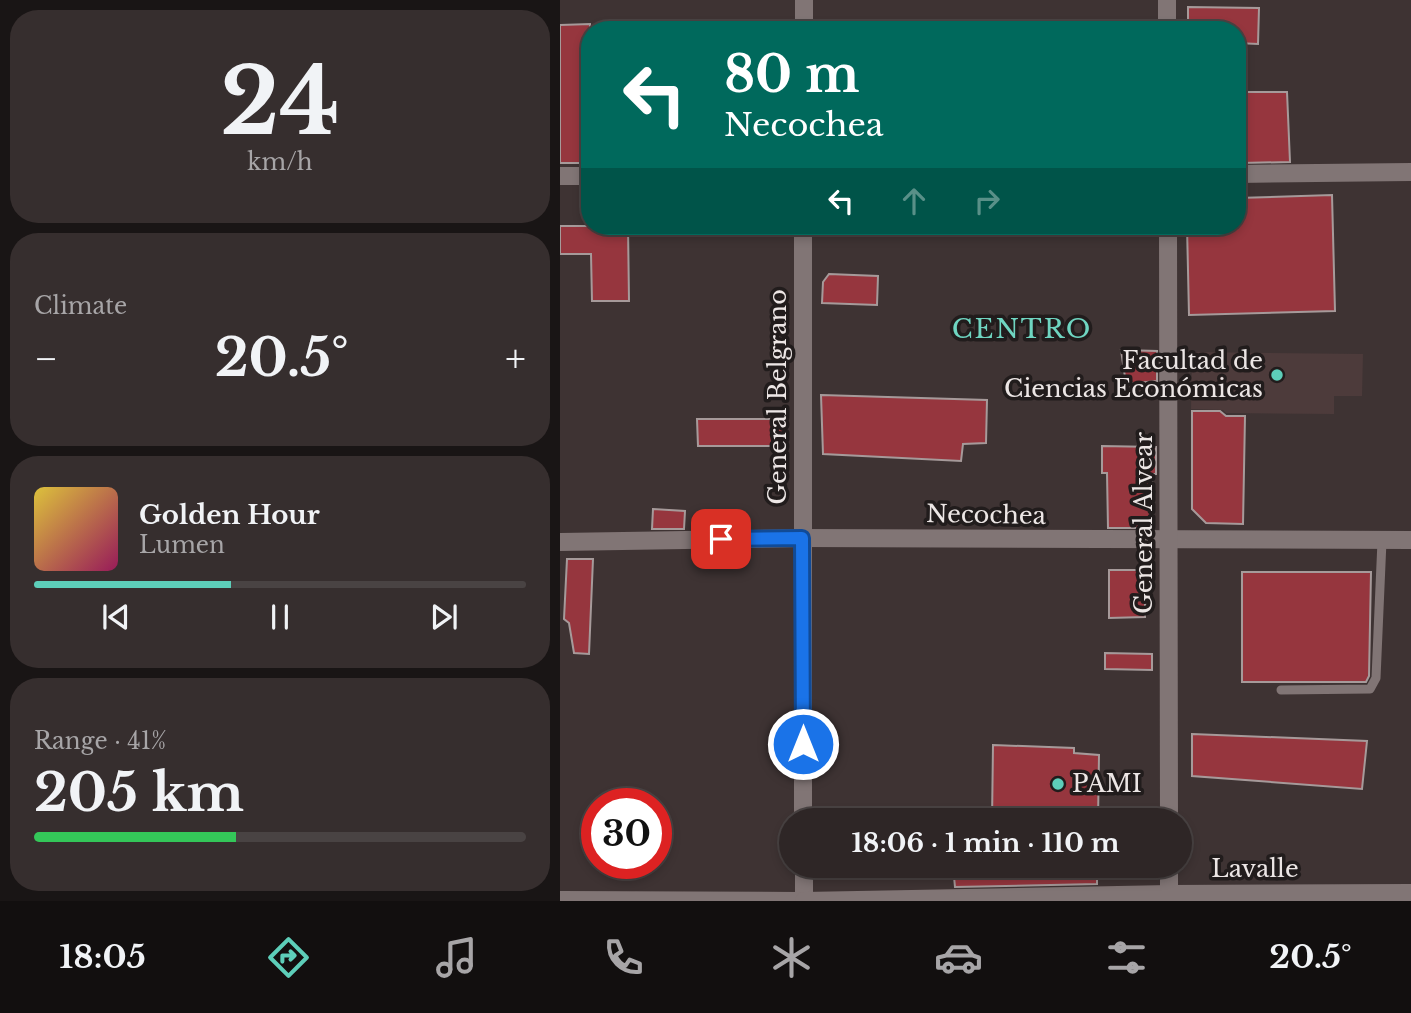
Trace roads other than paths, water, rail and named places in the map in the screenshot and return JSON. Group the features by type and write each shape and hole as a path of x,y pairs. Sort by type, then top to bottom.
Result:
{"street":[{"path":"804,0 804,21"},
{"path":"1167,0 1167,21"},
{"path":"1246,174 1411,172"},
{"path":"560,176 581,176"},
{"name":"General Belgrano","path":"803,235 803,808"},
{"name":"General Alvear","path":"1168,235 1169,808"},
{"name":"Necochea","path":"560,542 802,538 1411,541"},
{"path":"802,901 803,878"},
{"path":"1169,878 1169,898"},
{"name":"Lavalle","path":"560,900 1169,898 1411,893"}],"lane":[{"path":"1282,690 1370,689 1373,685 1376,678 1382,541"}],"place":[{"name":"Facultad de Ciencias Económicas","path":"1277,375"},
{"name":"PAMI","path":"1058,784"}],"district":[{"name":"CENTRO","path":"1022,329"}]}
